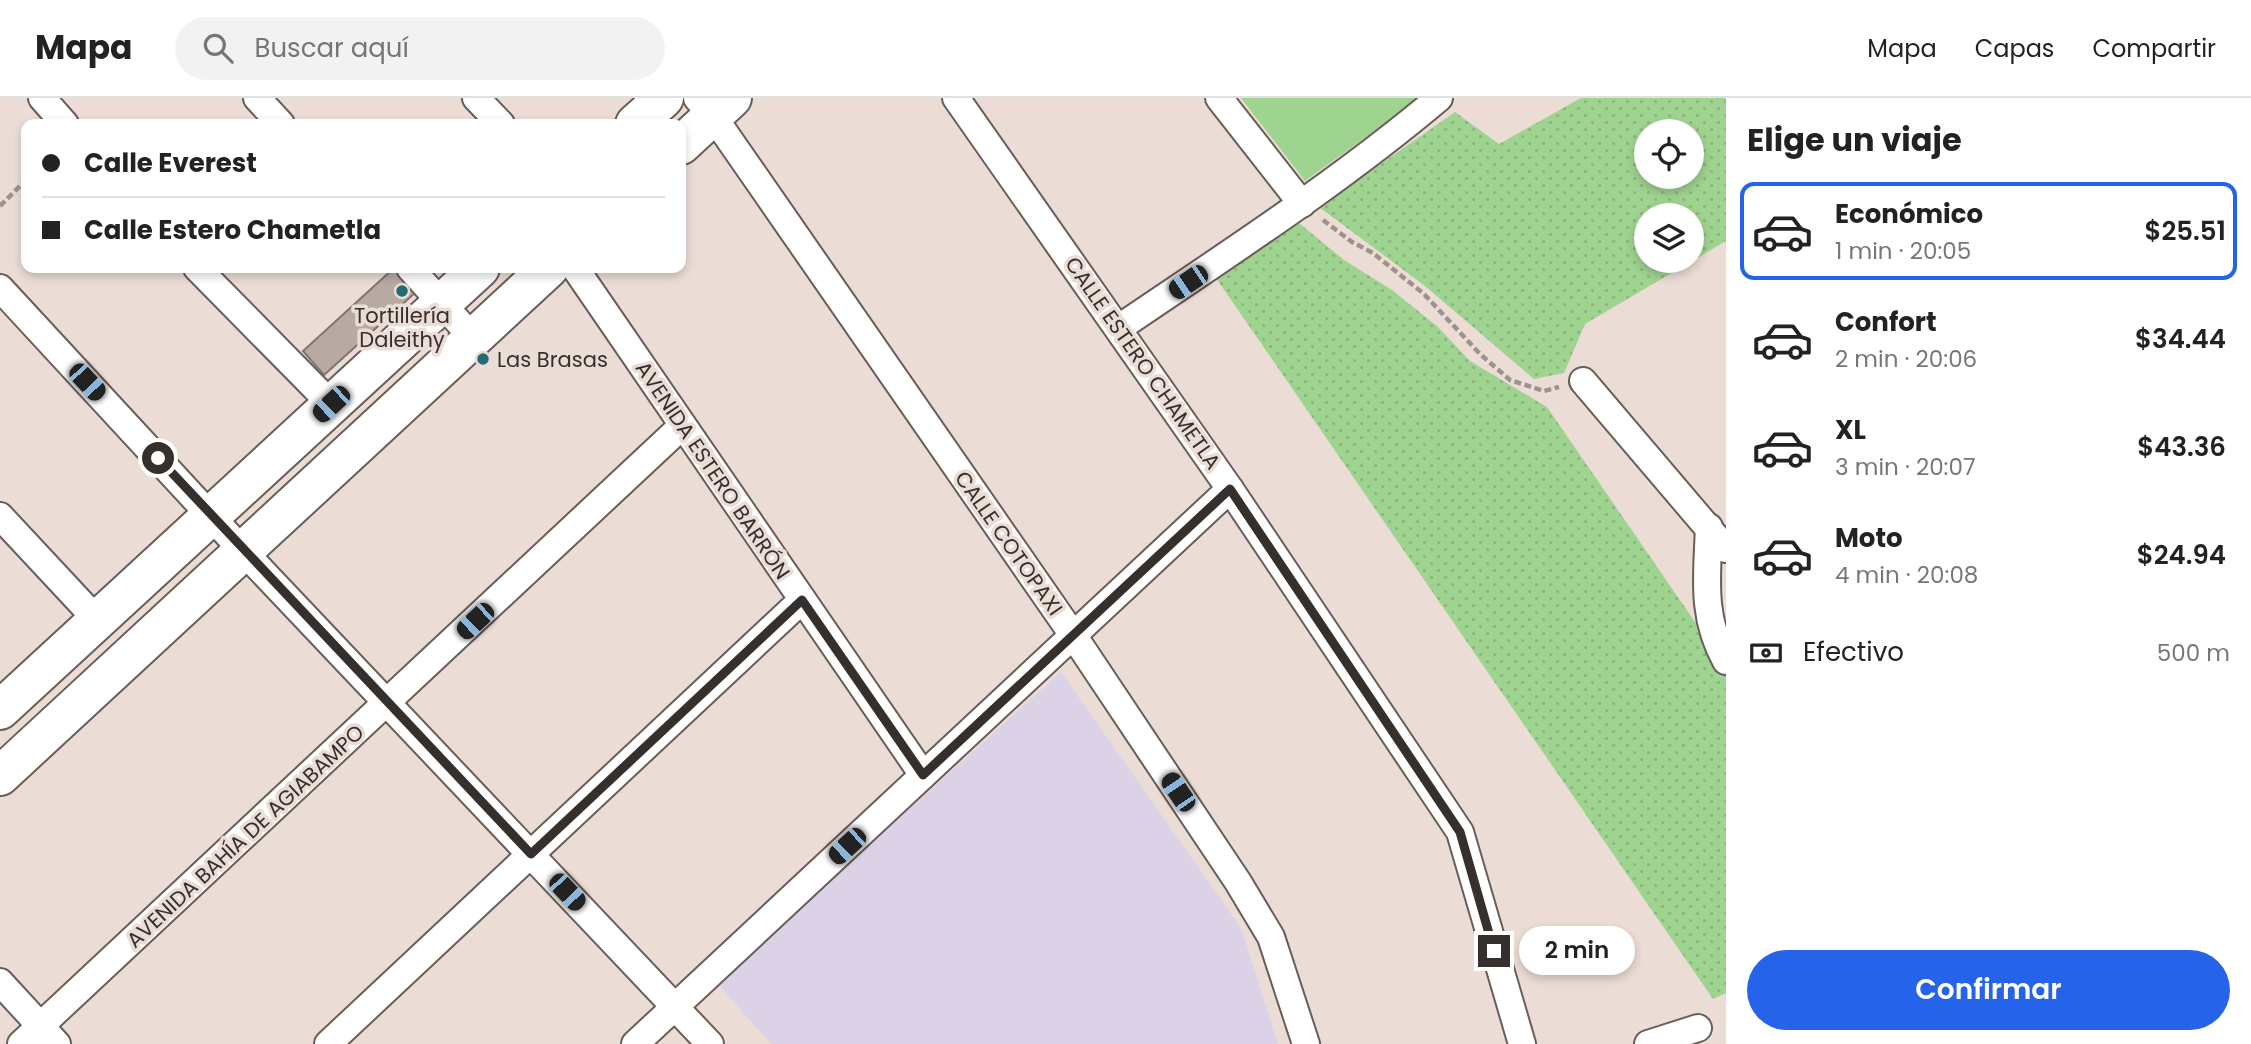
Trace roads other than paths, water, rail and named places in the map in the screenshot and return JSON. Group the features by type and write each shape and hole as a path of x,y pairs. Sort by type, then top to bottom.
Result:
{"street":[{"path":"42,98 61,119"},
{"path":"257,98 276,119"},
{"path":"476,98 495,119"},
{"path":"641,119 664,98"},
{"name":"CALLE ESTERO CHAMETLA","path":"956,98 1230,489 1460,832 1522,1044"},
{"path":"1219,98 1302,204"},
{"path":"1119,328 1302,204 1387,142 1440,98"},
{"path":"686,139 714,104"},
{"name":"CALLE COTOPAXI","path":"714,104 1238,882 1271,937 1306,1044"},
{"path":"202,273 331,404"},
{"path":"415,273 472,338"},
{"path":"0,710 475,273"},
{"path":"0,776 544,273"},
{"name":"AVENIDA ESTERO BARRÓN","path":"578,273 923,775"},
{"path":"0,288 243,551 710,1044"},
{"path":"1583,381 1718,521 1726,549"},
{"name":"AVENIDA BAHÍA DE AGIABAMPO","path":"39,1038 387,703 682,426"},
{"path":"635,1044 1230,489"},
{"path":"0,516 97,620"},
{"path":"1718,521 1706,585 1710,625 1726,661"},
{"path":"328,1044 802,600"},
{"path":"0,982 39,1038"},
{"path":"1648,1044 1698,1028"}],"place":[{"name":"Tortillería Daleithy","path":"402,291"},
{"name":"Las Brasas","path":"483,359"}]}
